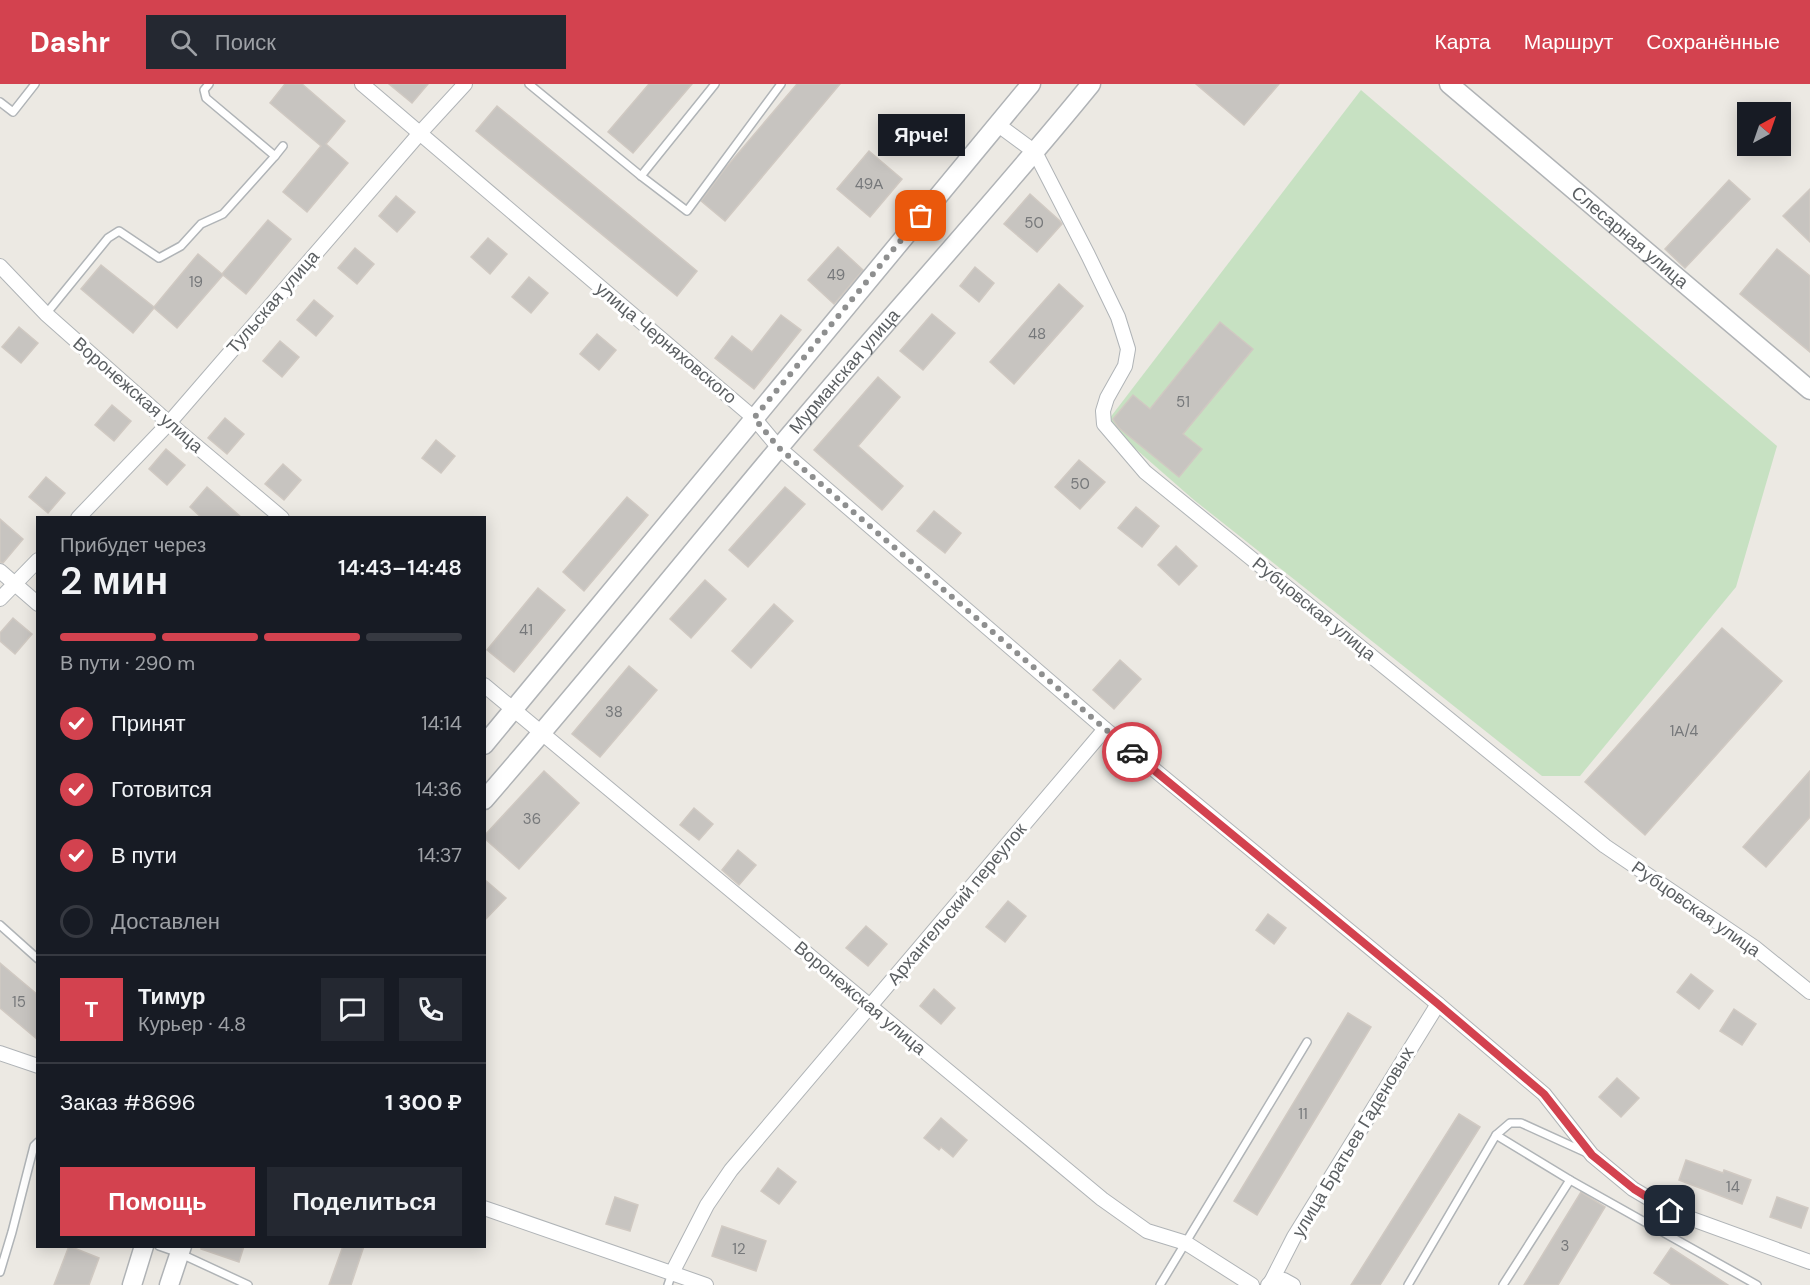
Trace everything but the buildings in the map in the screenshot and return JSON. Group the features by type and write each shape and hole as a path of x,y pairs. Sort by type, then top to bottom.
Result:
{"main road":[{"path":"486,742 1030,84"},
{"name":"Мурманская улица","path":"486,798 779,448 1091,84"},
{"name":"Слесарная улица","path":"1449,84 1810,390"},
{"path":"132,1285 143,1248"},
{"path":"169,1285 181,1250"}],"street":[{"name":"улица Черняховского","path":"362,84 754,418 779,448 1105,729 1544,1094 1592,1155 1634,1189 1670,1211 1810,1262"},
{"name":"Тульская улица","path":"80,516 169,423 465,84"},
{"name":"Рубцовская улица","path":"997,124 1035,152 1118,317 1128,350 1125,366 1107,398 1103,411 1104,424 1145,472 1605,846 1754,947 1810,992"},
{"name":"Воронежская улица","path":"0,266 46,315 280,516"},
{"path":"0,599 36,562"},
{"path":"0,571 36,602"},
{"name":"Воронежская улица","path":"486,687 1102,1199 1147,1231 1185,1243 1252,1285"},
{"name":"Архангельский переулок","path":"670,1279 707,1205 731,1170 1105,729"},
{"name":"улица Братьев Гаденовых","path":"1270,1283 1294,1237 1438,1004"},
{"path":"0,1053 36,1065"},
{"path":"486,1209 670,1279 706,1285"},
{"path":"1270,1283 1284,1280 1293,1285"}],"lane":[{"path":"209,84 204,90 206,98 275,156"},
{"path":"529,84 687,212 781,84"},
{"path":"640,176 715,84"},
{"path":"0,102 13,112 32,85"},
{"path":"46,315 108,238 119,231 159,258 181,246 201,224 223,214 284,146"},
{"path":"0,925 36,957"},
{"path":"1160,1285 1307,1042"},
{"path":"1408,1285 1496,1135 1510,1123 1521,1123 1592,1155"},
{"path":"1496,1135 1570,1180 1756,1285"},
{"path":"0,1272 36,1144"},
{"path":"1503,1285 1570,1180"},
{"path":"181,1250 248,1285"}],"green space":[{"path":"1361,90 1777,446 1736,587 1580,776 1542,776 1194,500 1106,423"}],"way so far":[{"path":"921,216 754,418 779,448 1132,752"}],"place":[{"name":"Ярче!","path":"921,216"}],"route":[{"path":"1132,752 1544,1094 1592,1155 1634,1189 1670,1211"}]}
